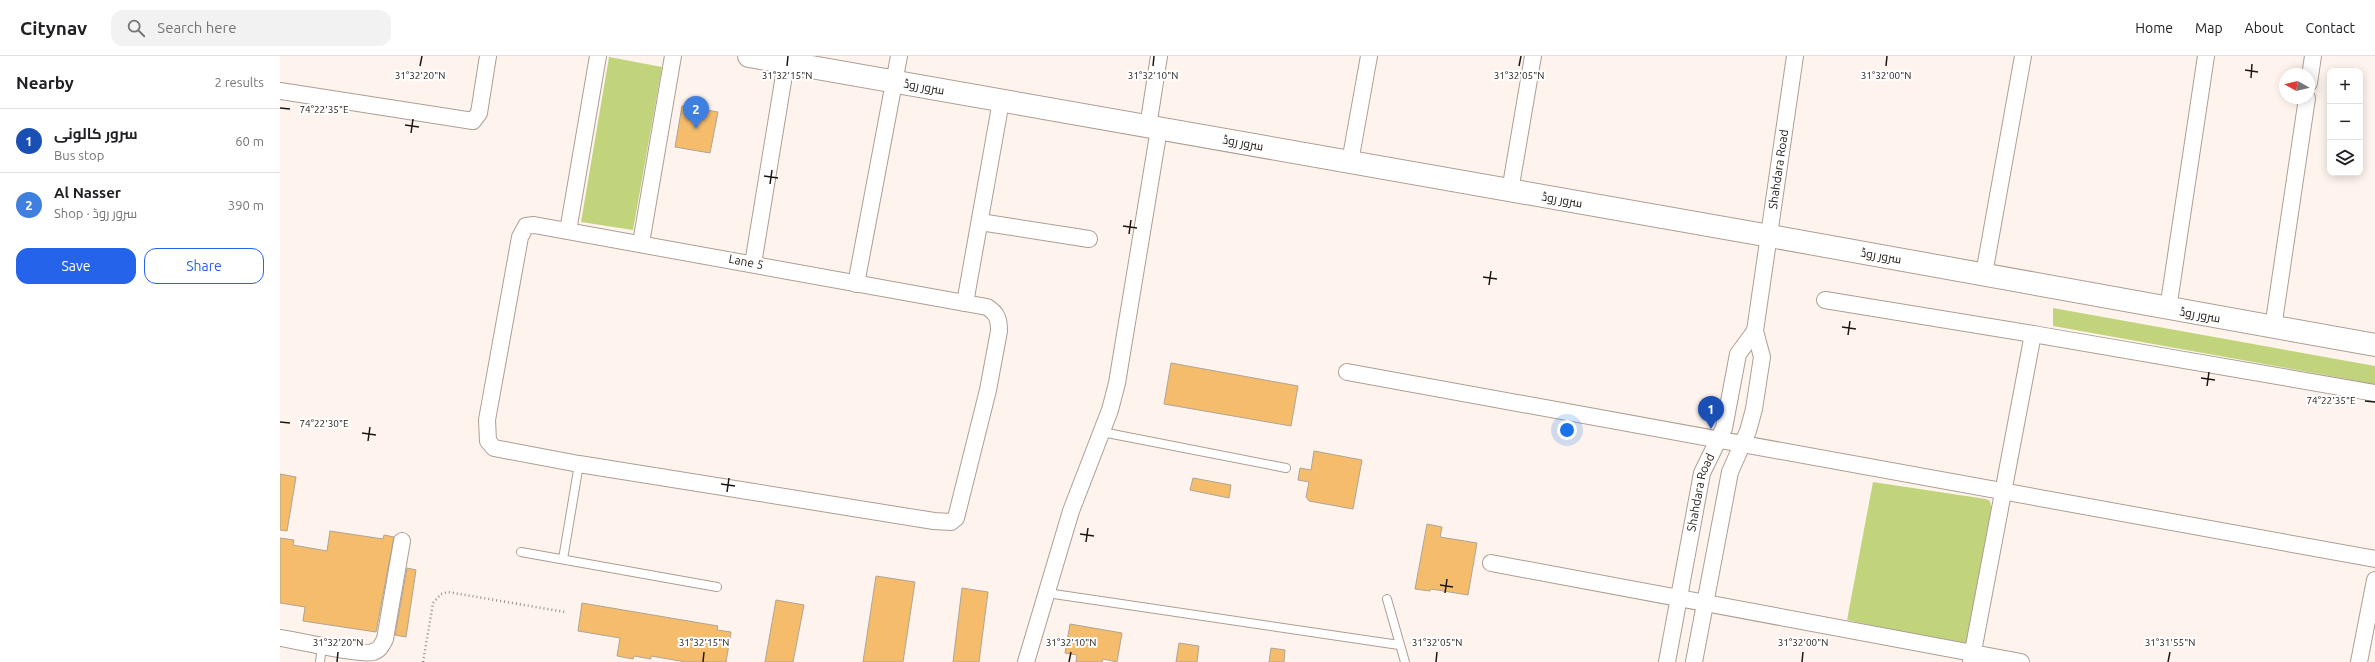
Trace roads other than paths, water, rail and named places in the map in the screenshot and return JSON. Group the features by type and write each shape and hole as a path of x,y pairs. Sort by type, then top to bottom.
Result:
{"street":[{"path":"280,91 473,122 479,113 488,56"},
{"path":"568,230 598,56"},
{"path":"641,243 673,56"},
{"name":"سرور روڈ","path":"749,56 1984,274 2168,310 2375,345"},
{"path":"856,284 899,56"},
{"path":"1026,662 1071,511 1102,432 1117,383 1153,128 1159,56"},
{"path":"1350,162 1369,56"},
{"path":"1510,191 1533,56"},
{"name":"Shahdara Road","path":"1694,662 1730,472 1744,442 1754,409 1762,357 1755,331 1795,56"},
{"path":"1984,274 2023,56"},
{"path":"2168,310 2206,56"},
{"path":"2311,68 2313,56"},
{"path":"753,264 786,63"},
{"path":"966,303 1001,101"},
{"path":"2273,328 2306,104"},
{"path":"980,222 1089,239"},
{"name":"Lane 5","path":"534,225 568,230 987,307 995,312 999,321 999,331 988,390 960,508 956,518 951,522 926,520 579,464 494,448 488,441 487,420 520,237 526,226 534,225"},
{"path":"1825,300 2375,392"},
{"name":"Shahdara Road","path":"1667,662 1702,473 1720,438 1729,409 1738,354 1755,331"},
{"path":"1972,658 2033,334"},
{"path":"1347,372 1744,442 2004,493 2375,559"},
{"path":"280,638 369,653 375,652 385,639 402,541"},
{"path":"1491,564 1705,603 1972,658 2021,662"},
{"path":"2359,662 2375,580"}],"lane":[{"path":"1102,432 1286,468"},
{"path":"562,560 579,464"},
{"path":"521,552 717,587"},
{"path":"1047,593 1399,645"},
{"path":"1387,599 1405,662"},
{"path":"320,662 322,646"}],"place":[{"name":"Al Nasser","path":"696,129"},
{"name":"سرور کالونی","path":"1711,429"}]}
